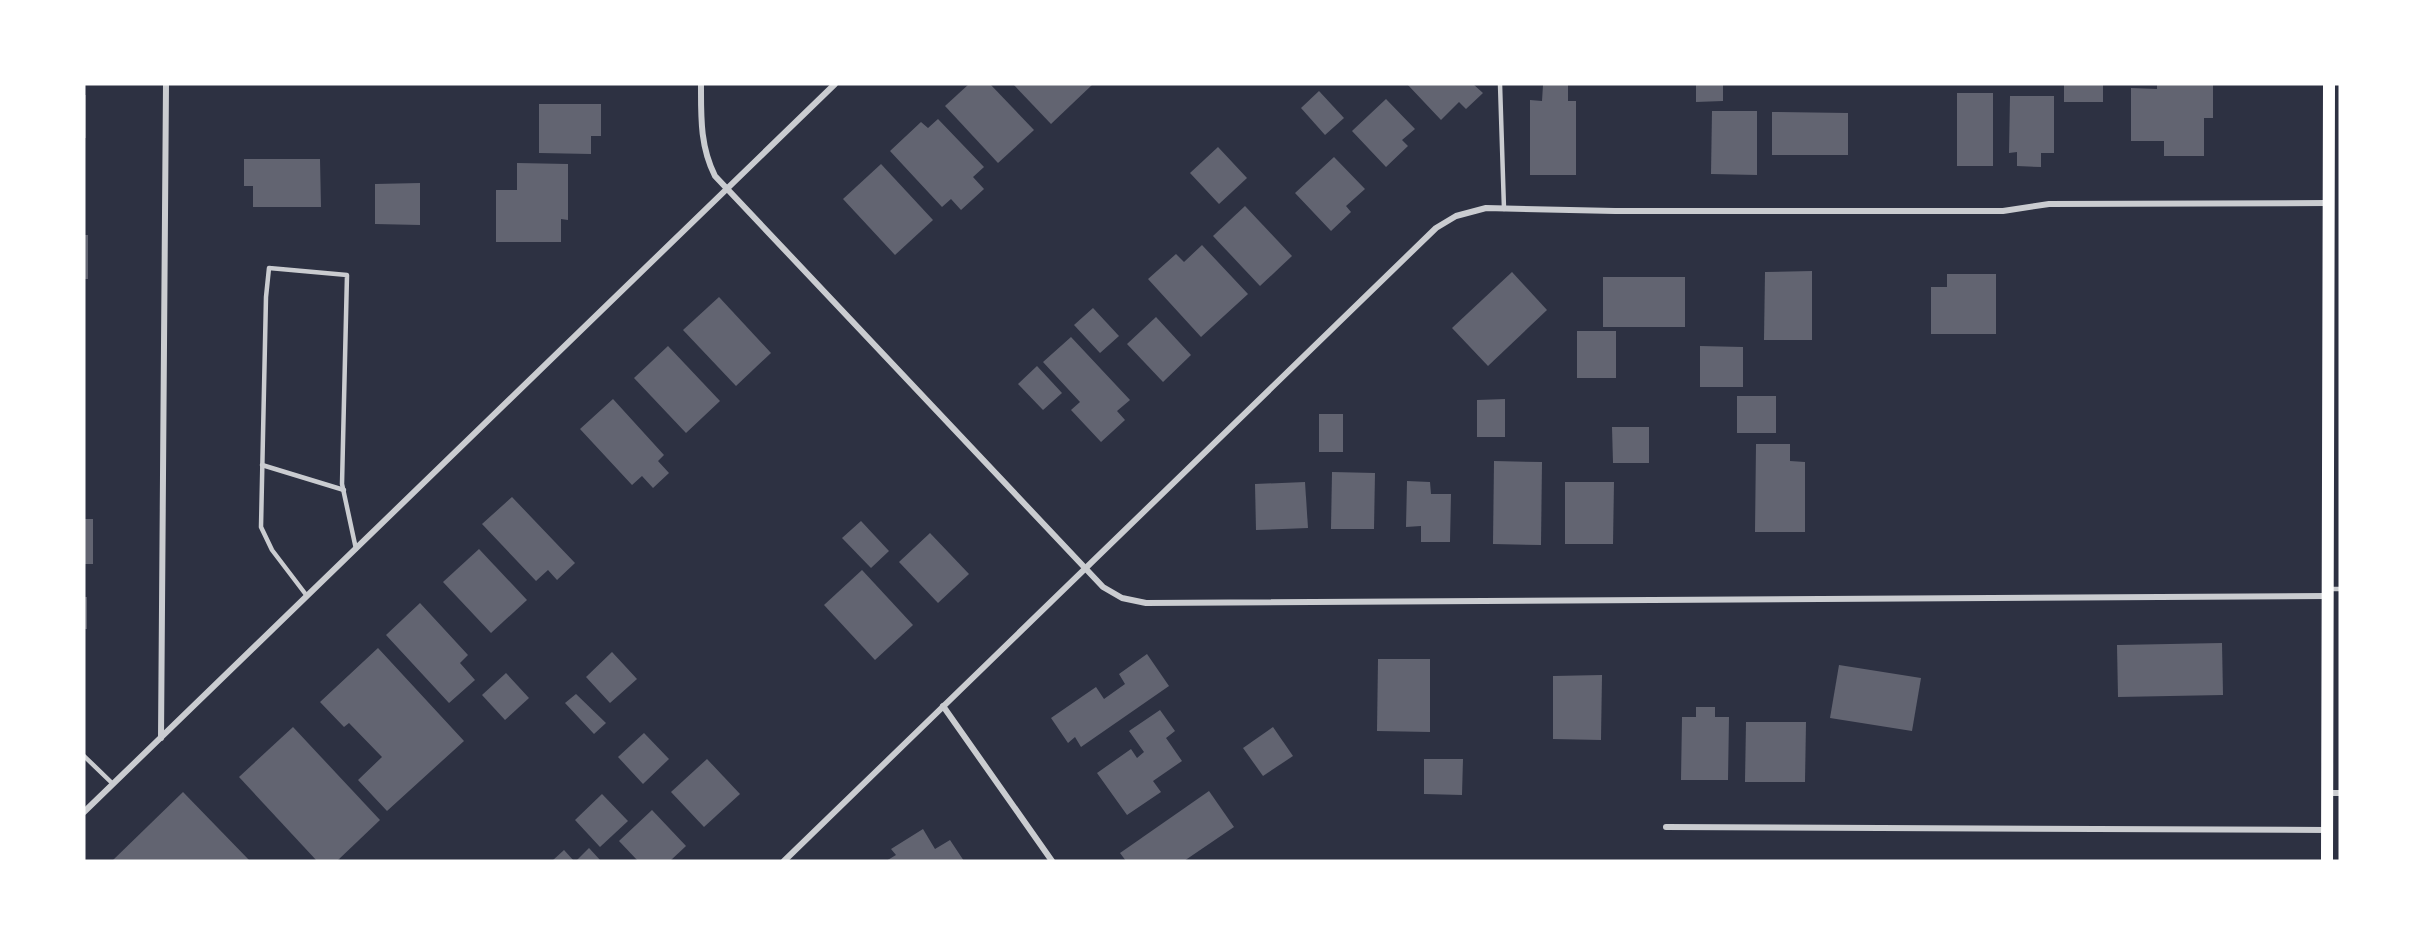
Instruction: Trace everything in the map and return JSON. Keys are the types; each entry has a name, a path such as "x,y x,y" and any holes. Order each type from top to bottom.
{"main road":[{"path":"2327,861 2327,830 2334,793 2332,592 2334,317 2328,203 2329,84"}],"street":[{"path":"161,738 166,84"},
{"path":"701,84 701,124 704,149 715,176 726,190 1086,568 1114,594 1133,601 1146,603 2332,592"},
{"path":"84,812 835,84"},
{"path":"784,861 1436,228 1463,213 1486,208 2003,211 2049,204 2328,203"},
{"path":"943,706 1052,861"},
{"path":"1666,827 2327,830"}],"lane":[{"path":"1500,84 1504,209"},
{"path":"308,596 272,550 261,527 266,297 269,268 347,275 344,490 356,549"},
{"path":"262,465 344,490"},
{"path":"84,756 113,784"}],"building":[{"path":"969,84 990,84 1034,130 998,163 945,106"},
{"path":"1013,84 1093,84 1051,124"},
{"path":"1407,84 1473,84 1483,93 1466,109 1459,102 1441,120"},
{"path":"1696,84 1723,84 1723,101 1696,102"},
{"path":"2064,84 2103,84 2103,102 2064,102"},
{"path":"2157,84 2213,84 2213,118 2204,118 2204,156 2164,156 2164,141 2131,141 2131,88 2157,89"},
{"path":"1543,85 1568,85 1568,101 1576,101 1576,175 1530,175 1530,100 1542,101"},
{"path":"1319,91 1344,118 1325,135 1301,108"},
{"path":"1957,93 1993,93 1993,166 1957,166"},
{"path":"84,95 86,95 86,138 84,138"},
{"path":"2010,96 2054,96 2054,153 2041,153 2041,167 2017,166 2017,152 2009,153"},
{"path":"1386,99 1415,129 1402,140 1408,146 1386,167 1352,131"},
{"path":"539,104 601,104 601,136 591,136 591,154 539,153"},
{"path":"1712,111 1757,111 1757,175 1711,174"},
{"path":"1772,112 1848,113 1848,155 1772,155"},
{"path":"938,119 984,167 973,177 984,189 961,210 951,199 942,207 890,151 921,122 928,128"},
{"path":"1218,147 1247,178 1219,204 1190,173"},
{"path":"1334,157 1365,189 1346,206 1351,212 1331,231 1295,193"},
{"path":"244,159 320,159 321,207 253,207 253,186 244,186"},
{"path":"517,163 568,164 568,220 561,219 561,242 496,242 496,190 517,190"},
{"path":"881,164 933,220 895,255 843,199"},
{"path":"420,183 420,225 375,224 375,184"},
{"path":"1245,206 1292,256 1260,286 1213,236"},
{"path":"84,235 88,235 88,279 84,279"},
{"path":"1202,245 1248,294 1201,337 1148,279 1176,254 1184,262"},
{"path":"1812,271 1812,340 1764,340 1765,272"},
{"path":"1512,272 1547,310 1488,366 1452,328"},
{"path":"1947,274 1996,274 1996,334 1931,334 1931,287 1947,287"},
{"path":"1603,277 1685,277 1685,327 1603,327"},
{"path":"719,297 771,353 736,386 683,330"},
{"path":"1093,308 1119,336 1100,353 1074,325"},
{"path":"1156,317 1191,355 1163,382 1127,344"},
{"path":"1577,331 1616,331 1616,378 1577,378"},
{"path":"1071,337 1130,400 1117,411 1125,420 1101,442 1071,410 1080,402 1043,362"},
{"path":"668,346 720,401 686,433 634,378"},
{"path":"1700,346 1743,347 1743,387 1700,387"},
{"path":"1037,366 1062,393 1043,410 1018,384"},
{"path":"1737,396 1776,396 1776,433 1737,433"},
{"path":"613,399 664,455 658,461 669,473 653,488 642,476 632,485 580,429"},
{"path":"1505,399 1505,437 1477,437 1477,400"},
{"path":"1319,414 1343,414 1343,452 1319,452"},
{"path":"1612,427 1649,427 1649,463 1613,463"},
{"path":"1756,444 1790,444 1790,461 1805,462 1805,532 1755,532"},
{"path":"1494,461 1542,462 1541,545 1493,544"},
{"path":"1332,472 1375,473 1374,529 1331,529"},
{"path":"1407,481 1430,482 1431,494 1451,494 1450,542 1421,542 1421,526 1406,527"},
{"path":"1305,482 1308,528 1256,530 1255,484"},
{"path":"1565,482 1614,482 1613,544 1565,544"},
{"path":"512,497 575,563 557,580 548,570 536,581 482,524"},
{"path":"84,519 93,519 93,564 84,564"},
{"path":"861,521 889,551 871,568 842,538"},
{"path":"930,533 969,574 938,603 899,562"},
{"path":"479,549 527,600 491,633 443,582"},
{"path":"862,570 913,625 875,660 824,605"},
{"path":"84,597 87,597 87,629 84,629"},
{"path":"420,603 468,655 460,663 475,680 449,703 386,635"},
{"path":"2222,643 2223,695 2118,697 2117,645"},
{"path":"378,648 464,741 387,811 358,780 382,757 349,723 344,727 320,702"},
{"path":"612,652 637,679 610,703 586,677"},
{"path":"1147,654 1169,686 1081,747 1075,737 1068,743 1051,718 1096,687 1104,699 1125,684 1119,674"},
{"path":"1378,659 1430,659 1430,732 1377,731"},
{"path":"1839,665 1921,678 1912,731 1830,718"},
{"path":"506,673 529,698 505,720 482,695"},
{"path":"1602,675 1601,740 1553,739 1553,676"},
{"path":"576,694 606,723 594,734 565,703"},
{"path":"1696,707 1715,707 1715,717 1729,717 1728,780 1681,780 1682,717 1696,717"},
{"path":"1160,710 1175,731 1166,738 1182,761 1153,781 1161,792 1127,815 1097,773 1131,749 1137,758 1144,752 1129,731"},
{"path":"1746,722 1806,722 1805,782 1745,782"},
{"path":"293,727 380,820 337,861 317,861 239,777"},
{"path":"1273,727 1293,756 1263,776 1243,748"},
{"path":"644,733 669,759 643,784 618,757"},
{"path":"707,759 740,794 704,827 671,792"},
{"path":"1424,759 1463,759 1462,795 1424,794"},
{"path":"1209,791 1234,827 1184,861 1126,861 1120,853"},
{"path":"183,792 250,861 112,861"},
{"path":"602,794 628,821 600,847 575,820"},
{"path":"652,810 686,846 670,861 638,861 619,841"},
{"path":"923,829 935,849 950,840 964,861 886,861 896,855 891,849"},
{"path":"589,848 601,861 576,861"},
{"path":"564,850 574,861 552,861"}]}
